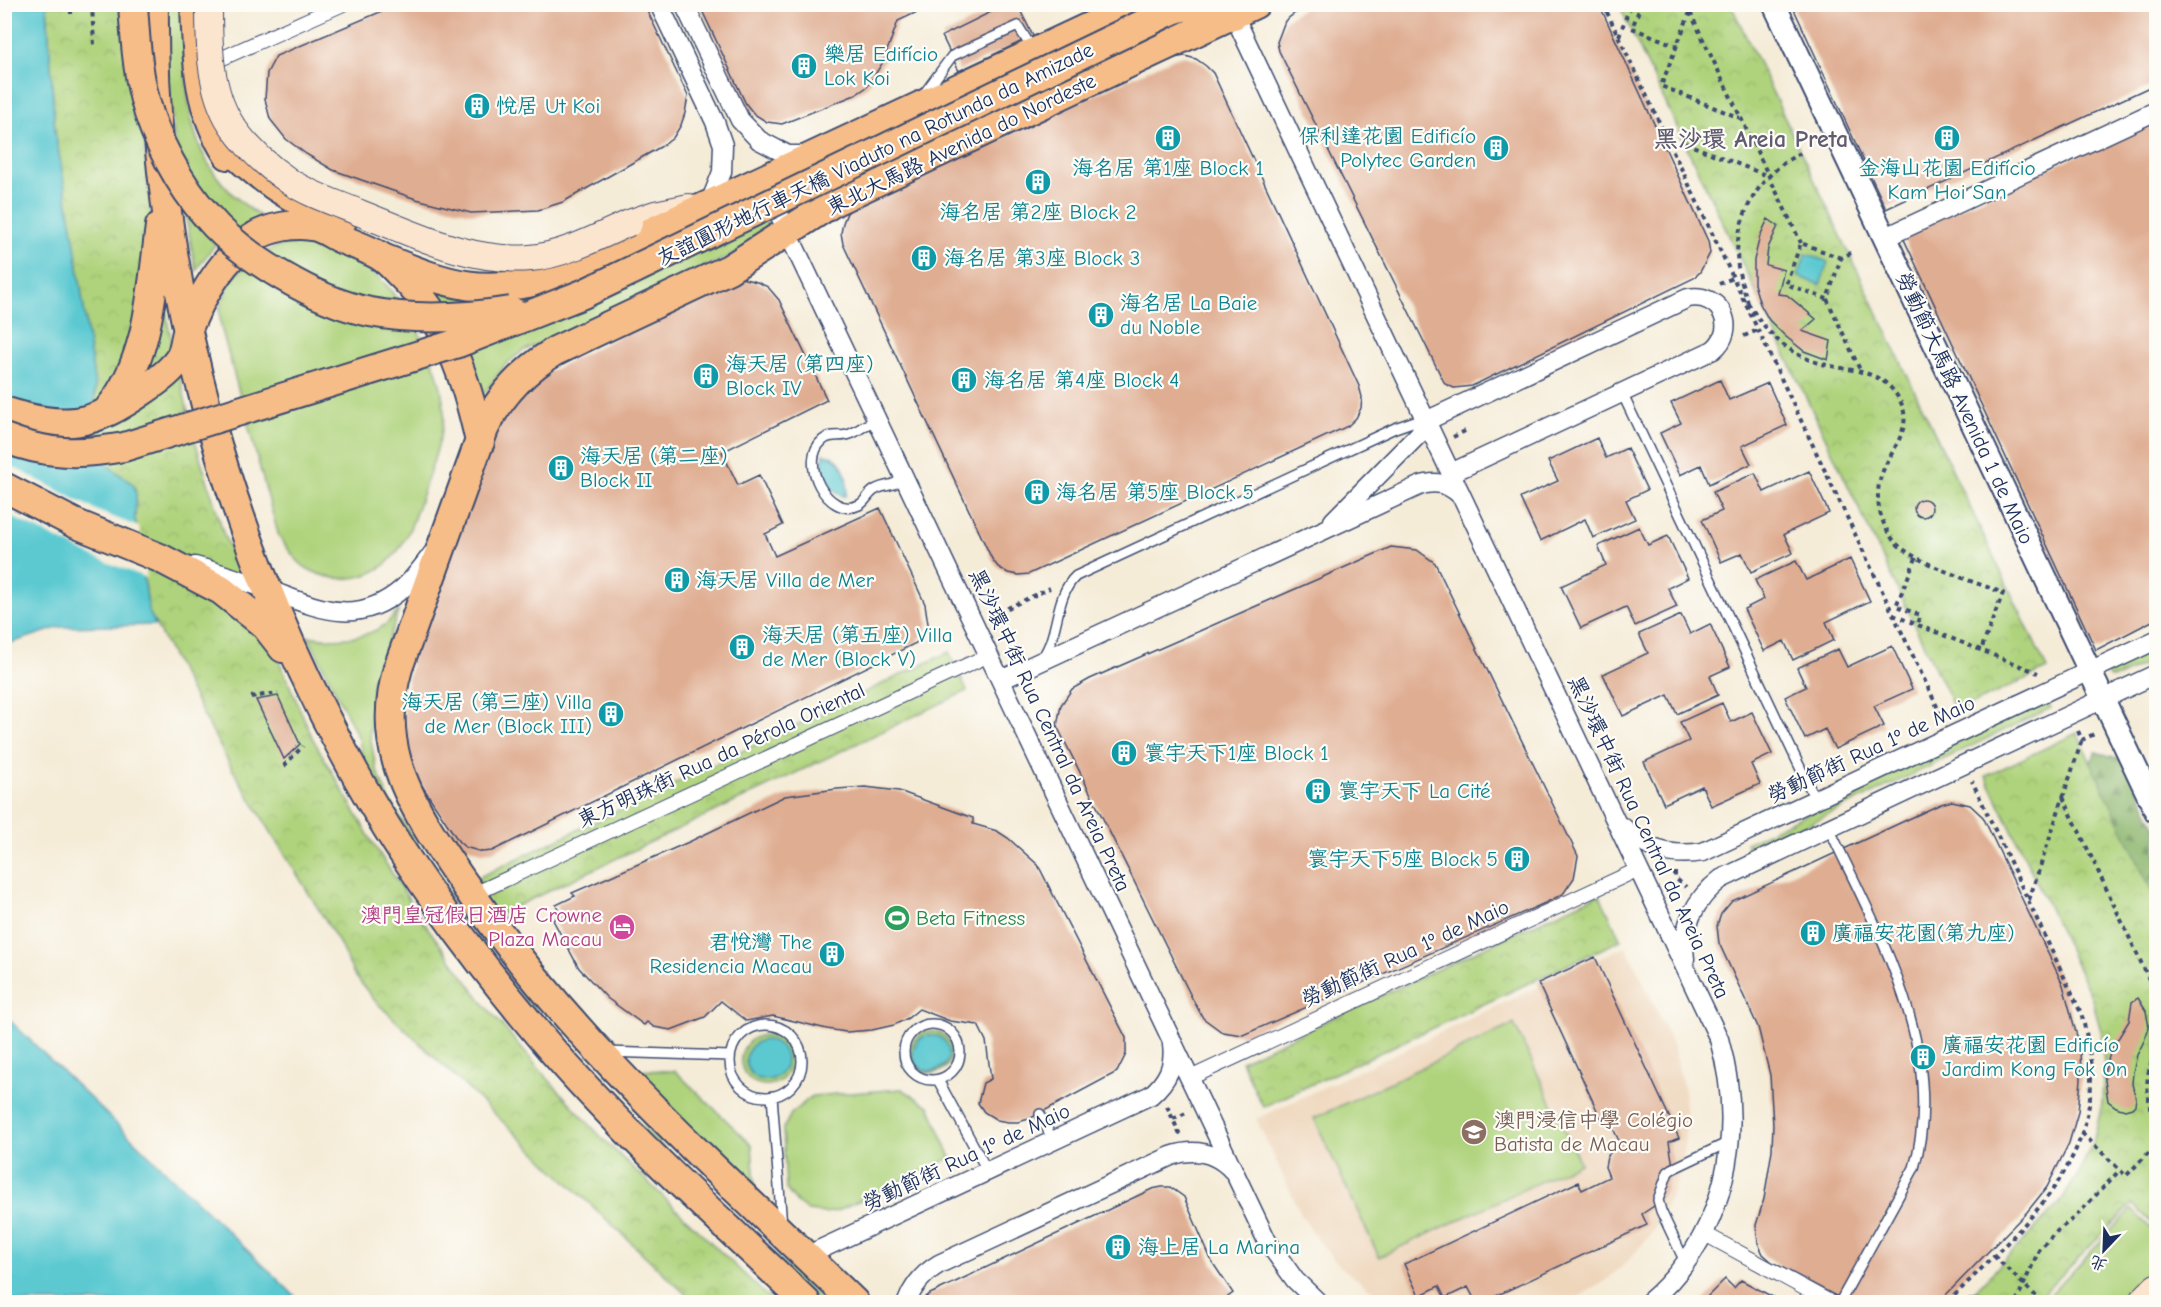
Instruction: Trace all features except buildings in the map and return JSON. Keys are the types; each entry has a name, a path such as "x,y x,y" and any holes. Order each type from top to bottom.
{"main road":[{"name":"友誼圓形地行車天橋 Viaduto na Rotunda da Amizade","path":"133,4 138,66 145,101 174,168 207,216 232,241 280,274 321,296 348,306 370,312 402,316 474,316 511,311 583,294"},
{"path":"103,416 120,393 139,351 150,305 162,215 154,4"},
{"path":"195,4 197,69 204,102 218,138 243,177 260,194 316,227 437,280 467,286 498,288 528,284 557,276 1138,4"},
{"path":"209,4 215,86 221,105 231,125 260,160 292,183 315,195 428,240 486,257 533,258 577,245 679,207 720,200"},
{"name":"友誼圓形地行車天橋 Viaduto na Rotunda da Amizade","path":"4,438 66,453 91,453 124,447 458,343 583,294 1166,13 1181,7 1199,5 1240,8"},
{"name":"東北大馬路 Avenida do Nordeste","path":"854,1302 648,1104 515,953 472,896 437,844 406,785 396,760 391,734 394,681 490,417 504,395 522,375 543,358 729,269 835,201 1240,8"},
{"path":"218,138 249,168 274,187 312,209 433,260 482,273 557,276"},
{"path":"161,159 170,227 188,328 215,439 232,493 268,590 309,684 339,745 379,814 448,920 532,1027 625,1128 806,1302"},
{"path":"4,411 35,420 63,423 103,416 122,405 160,378 180,357 188,328 213,281 237,250 254,236 272,229 292,225 316,227"},
{"path":"383,258 417,290 434,315 459,367 480,442"},
{"path":"4,488 74,523 160,558 221,590 265,625 309,684"},
{"path":"2141,1302 2157,1287"}],"street":[{"path":"197,69 343,4"},
{"path":"659,4 711,114 723,145 723,172 714,198 720,200"},
{"path":"684,4 740,120 751,133 759,140 788,155 817,154"},
{"name":"勞動節大馬路 Avenida 1 de Maio","path":"1774,4 2157,811"},
{"name":"黑沙環中街 Rua Central da Areia Preta","path":"1240,8 1426,421 1717,1033 1731,1098 1731,1141 1719,1196 1703,1233 1685,1263 1649,1302"},
{"path":"1884,238 2157,111"},
{"name":"黑沙環中街 Rua Central da Areia Preta","path":"720,200 747,195 765,203 780,216 1271,1247 1295,1280 1318,1302"},
{"path":"810,278 805,249 809,230 820,213 835,201"},
{"path":"1323,530 1419,434 1426,421 1688,298 1706,299 1718,307 1725,318 1726,327 1722,341 1716,348 1451,473"},
{"path":"1001,680 1424,484 1447,485 1463,498"},
{"path":"160,558 217,572 326,611 348,612 370,608 390,598 408,584 446,536"},
{"name":"勞動節街 Rua 1º de Maio","path":"1611,810 1622,826 1636,839 1659,850 1677,854 1703,852 2157,640"},
{"name":"東方明珠街 Rua da Pérola Oriental","path":"472,896 989,655"},
{"path":"1692,980 1686,962 1685,937 1690,916 1700,898 1721,879 2157,674"},
{"path":"1738,837 1731,847 1733,857 1741,864 1751,864"},
{"name":"勞動節街 Rua 1º de Maio","path":"1190,1078 1639,869"},
{"path":"1158,1089 1168,1076 1173,1060 1170,1037"},
{"name":"勞動節街 Rua 1º de Maio","path":"806,1256 1144,1099 1158,1089"},
{"path":"907,1302 922,1277 939,1264 1171,1156 1188,1152 1204,1153 1219,1159 1236,1176"},
{"path":"1703,1233 1830,1302"}],"lane":[{"path":"1622,393 1815,801"},
{"path":"1039,662 1052,640 1066,590 1076,576 1395,428 1415,421 1426,421"},
{"path":"879,423 868,423 847,436 827,437 822,440 814,459 816,480 823,492 834,502 854,507 879,488 897,483 903,475"},
{"path":"1828,828 1886,950 1904,998 1918,1056 1922,1095 1920,1145 1914,1168 1840,1302"},
{"path":"926,1025 947,1028 954,1034 960,1046 960,1057 956,1067 948,1076 938,1080 916,1076 904,1058 904,1048 910,1035 917,1028 926,1025"},
{"path":"774,1026 789,1034 799,1049 801,1069 795,1083 789,1089 772,1096 755,1095 740,1086 732,1074 730,1056 739,1038 756,1027 774,1026"},
{"path":"599,1051 730,1056"},
{"path":"938,1080 988,1172"},
{"path":"772,1096 783,1234"},
{"path":"1040,1114 1053,1141"},
{"path":"1685,1263 1658,1200 1668,1172 1677,1165 1731,1141"}],"path":[{"path":"71,4 71,14"},
{"path":"92,4 94,46"},
{"path":"1604,4 1951,737"},
{"path":"1619,36 1631,4"},
{"path":"1639,4 1641,5 1632,28 1677,46"},
{"path":"1693,4 1661,86 1741,118"},
{"path":"1690,12 1801,243 1841,258"},
{"path":"1685,143 1768,176"},
{"path":"1803,152 1768,176 1745,212 1737,248 1738,267 1747,304 1784,346 1818,363 1878,378 1890,387 1900,400 1904,416 1903,431 1879,483 1878,505 1884,525 1896,543 1916,558 2004,593 1981,650"},
{"path":"1801,243 1786,284 1827,299"},
{"path":"1851,253 1841,258 1827,299 1862,373"},
{"path":"1458,406 1482,458"},
{"path":"1916,558 1896,606 1920,615 1916,624"},
{"path":"974,624 1076,576"},
{"path":"1893,615 2043,674"},
{"path":"251,697 278,693"},
{"path":"2029,901 2082,740"},
{"path":"284,766 303,746"},
{"path":"1948,1302 1994,1256 2053,1191 2069,1165 2082,1134 2091,1074 2085,1028 2075,998 1964,764"},
{"path":"2063,797 2157,994"},
{"path":"1677,854 1674,878 1700,898"},
{"path":"2157,1053 2152,1059 2147,1079 2149,1099 2157,1120"},
{"path":"1158,1089 1188,1152"},
{"path":"2082,1134 2126,1176 2157,1145"},
{"path":"2016,1302 2039,1250 2076,1216 2120,1170"},
{"path":"1994,1256 2042,1302"}],"shaded area":[{"name":"澳門浸信中學 Colégio Batista de Macau","path":"1626,946 1671,1041 1684,1090 1686,1124 1683,1157 1674,1190 1651,1234 1629,1260 1604,1282 1570,1302 1395,1302 1368,1288 1341,1267 1319,1242 1301,1214 1256,1119"}],"green space":[{"path":"47,5 140,5 141,109 153,237 169,329 193,434 224,535 313,739 374,845 424,923 484,1004 602,1138 773,1302 694,1302 375,1001 354,974 337,939 231,767 149,612 135,519 134,485 106,464 94,442 95,387 74,239 55,132"},
{"path":"165,5 184,5 188,98 193,126 202,153 217,177 238,199 267,220 243,227 225,236 211,250 196,271 178,174 164,36"},
{"path":"1619,5 1731,5 2047,669 1956,712"},
{"path":"767,220 765,240 523,351 506,364 481,398 476,370 466,345 430,286 460,297 515,308"},
{"path":"306,244 354,262 383,281 400,303 431,356 443,400 444,416 439,444 414,518 401,547 388,562 378,569 368,574 345,579 321,575 305,567 279,537 221,327 220,310 223,298 233,280 247,264 264,252 278,247"},
{"path":"399,610 373,682 370,735 376,768 388,798 456,906 504,971 585,1068 637,1122 824,1302 810,1302 578,1073 368,787 359,739 308,636 338,639 358,636 386,624"},
{"path":"2156,648 2156,659 2118,677 2108,676 2109,670"},
{"path":"949,652 967,691 494,917 475,879"},
{"path":"2047,700 2051,708 1750,852 1746,843"},
{"path":"2077,733 2156,900 2156,1227 2132,1204 2035,1302 1964,1302 2060,1203 2079,1173 2094,1139 2102,1104 2104,1064 2101,1031 2091,996 1986,776"},
{"path":"2096,752 2124,760 2156,828 2156,978 2073,800"},
{"path":"1599,894 1621,940 1263,1107 1241,1061"},
{"path":"1514,1024 1580,1163 1379,1257 1314,1118"},
{"path":"931,1031 946,1037 952,1052 946,1067 931,1073 916,1067 910,1052 916,1037"},
{"path":"766,1035 775,1037 786,1046 791,1060 789,1069 780,1080 766,1085 757,1083 746,1074 741,1060 743,1051 752,1040"},
{"path":"622,1070 675,1071 752,1145 756,1200"},
{"path":"902,1089 929,1106 951,1158 837,1211 825,1213 808,1211 797,1203 786,1189 783,1129 791,1114 812,1096"},
{"path":"2131,1209 2156,1233 2156,1262 2119,1302 2049,1302 2046,1300"}],"water":[{"path":"5,5 47,5 55,132 74,239 95,387 94,442 106,464 134,485 135,519 149,612 156,625 60,627 5,647"},
{"path":"1806,254 1828,262 1820,285 1798,276"},
{"path":"824,454 836,459 844,469 847,482 846,496 828,484 823,468"},
{"path":"5,1016 301,1302 5,1302"},
{"path":"931,1035 943,1041 949,1053 943,1065 931,1071 919,1065 913,1053 919,1041"},
{"path":"766,1040 780,1046 786,1060 780,1074 766,1080 752,1074 746,1060 752,1046"}],"pier":[{"path":"5,463 100,512 139,527 147,578 96,558 4,513"}],"place":[{"name":"樂居 Edifício Lok Koi","path":"804,66"},
{"name":"悅居 Ut Koi","path":"477,106"},
{"name":"海名居 第1座 Block 1","path":"1168,138"},
{"name":"金海山花園 Edifício Kam Hoi San","path":"1947,138"},
{"name":"保利達花園 Edificío Polytec Garden","path":"1496,148"},
{"name":"海名居 第2座 Block 2","path":"1038,182"},
{"name":"海名居 第3座 Block 3","path":"924,258"},
{"name":"海名居 La Baie du Noble","path":"1101,315"},
{"name":"海天居 (第四座) Block IV","path":"706,376"},
{"name":"海名居 第4座 Block 4","path":"964,380"},
{"name":"海天居 (第二座) Block II","path":"561,468"},
{"name":"海名居 第5座 Block 5","path":"1037,492"},
{"name":"海天居 Villa de Mer","path":"677,580"},
{"name":"海天居 (第五座) Villa de Mer (Block V)","path":"742,647"},
{"name":"海天居 (第三座) Villa de Mer (Block III)","path":"611,714"},
{"name":"寰宇天下1座 Block 1","path":"1124,753"},
{"name":"寰宇天下 La Cité","path":"1318,791"},
{"name":"寰宇天下5座 Block 5","path":"1517,859"},
{"name":"Beta Fitness","path":"897,918"},
{"name":"澳門皇冠假日酒店 Crowne Plaza Macau","path":"622,927"},
{"name":"廣福安花園(第九座)","path":"1813,933"},
{"name":"君悅灣 The Residencia Macau","path":"832,954"},
{"name":"廣福安花園 Edificío Jardim Kong Fok On","path":"1923,1057"},
{"name":"澳門浸信中學 Colégio Batista de Macau","path":"1474,1132"},
{"name":"海上居 La Marina","path":"1118,1247"}],"district":[{"name":"黑沙環 Areia Preta","path":"1751,139"}]}
